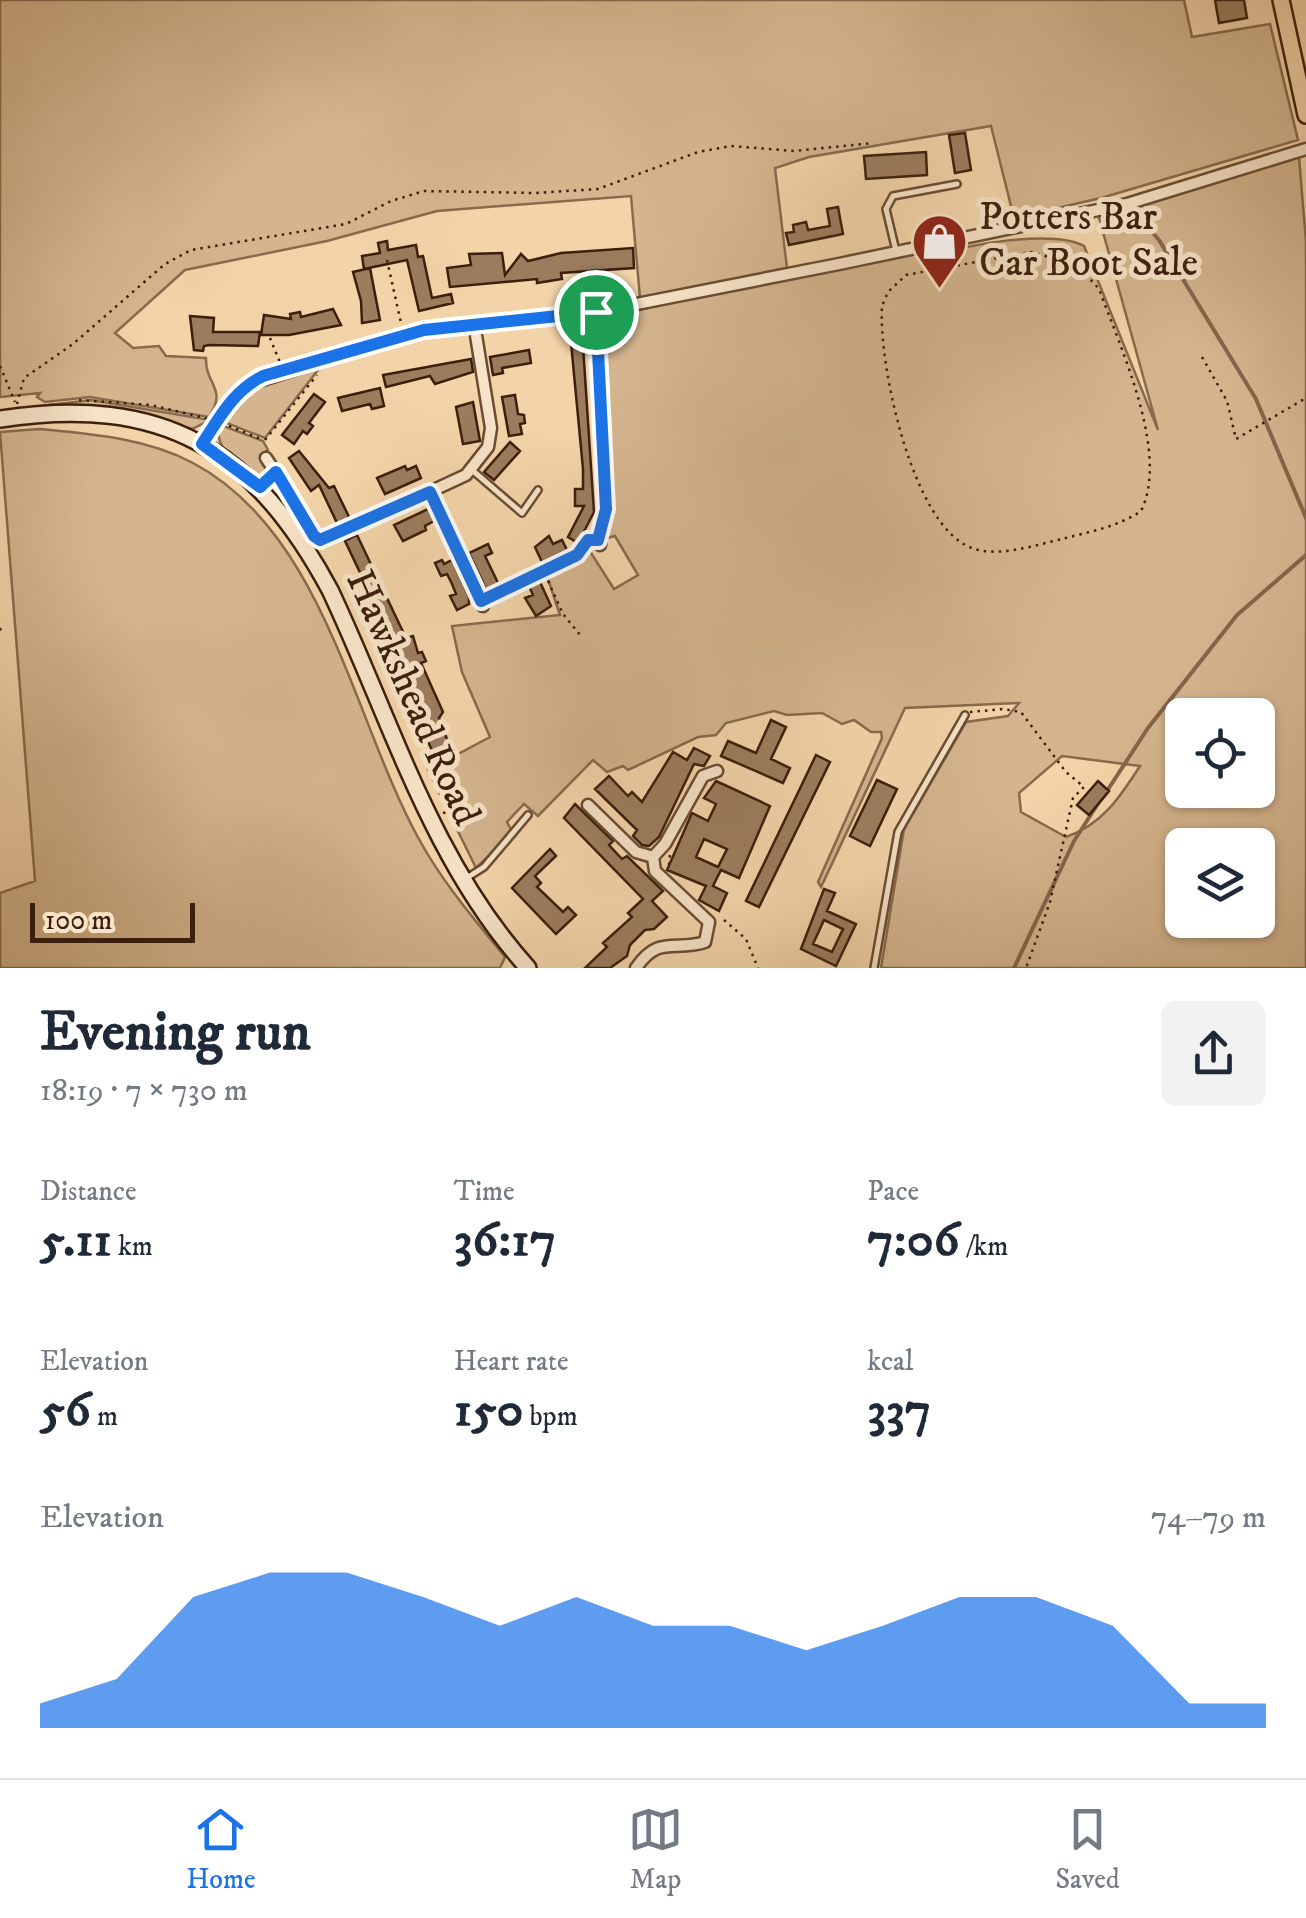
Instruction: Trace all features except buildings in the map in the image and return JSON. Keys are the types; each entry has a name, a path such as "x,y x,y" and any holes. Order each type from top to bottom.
{"main road":[{"path":"1280,0 1306,116"}],"street":[{"path":"202,444 244,386 404,334 596,312 1127,204 1306,148"},
{"path":"596,312 606,495 599,542"},
{"path":"266,458 320,540 472,470 488,447 492,428 474,324"},
{"name":"Hawkshead Road","path":"0,418 72,413 114,415 176,431 202,444 260,487 301,539 330,590 430,819 462,880 528,968"},
{"path":"260,487 276,472"},
{"path":"430,492 482,604"},
{"path":"652,857 664,844 703,776 717,771"},
{"path":"588,805 636,852 652,857"},
{"path":"636,968 647,954 663,945 706,942 709,922 654,870 652,857"}],"lane":[{"path":"896,251 886,209 893,196 957,184"},
{"path":"934,243 938,267"},
{"path":"472,470 522,512 538,490"},
{"path":"874,968 898,832 964,715"},
{"path":"462,880 484,867 528,815"}],"path":[{"path":"0,366 18,408 19,386 24,378 74,344 165,264 191,250 346,224 391,201 424,191 535,193 598,189 698,152 731,146 794,151 872,142"},
{"path":"1030,252 1054,258 1086,274 1099,289 1142,408 1148,493 1141,512 1117,524 988,552 965,546 940,517 908,465 896,418 881,319 888,292 896,282 906,275 938,267 1030,252"},
{"path":"388,260 404,334"},
{"path":"270,338 283,371"},
{"path":"1202,357 1227,401 1236,439 1306,398"},
{"path":"223,424 265,440 320,370 318,360"},
{"path":"482,604 577,555 588,540 599,542"},
{"path":"545,572 560,608 581,636"},
{"path":"964,715 974,709 1021,712 1066,772 1084,787 1073,798 1050,902 1026,968"},
{"path":"441,813 460,809"},
{"path":"724,920 746,940 758,968"}],"shaded area":[{"path":"0,0 1184,0 1192,37 1270,24 1298,140 1101,198 1014,218 991,126 809,157 775,168 787,268 640,298 631,196 437,211 327,241 185,270 115,333 133,348 159,346 166,356 206,358 216,393 209,417 90,397 45,402 37,397 40,393 0,397"},
{"path":"1299,157 1306,242 1306,968 881,968 904,829 966,722 1008,716 1019,703 905,708 821,887 818,882 882,738 881,732 871,732 854,720 842,724 822,713 787,715 774,711 726,723 716,735 698,737 628,770 623,766 607,772 593,760 538,816 524,804 507,822 513,833 476,868 428,770 490,737 462,672 452,626 560,615 546,573 579,556 586,545 614,589 638,575 615,536 607,538 604,534 613,497 602,332 605,317 927,248 931,258 1008,240 1070,241 1084,246 1158,430 1098,214","holes":["1062,756 1140,766 1100,817 1066,837 1021,812 1019,793"]},
{"path":"317,366 318,370 265,438 224,422 253,392"},
{"path":"91,400 210,420 192,429 151,417 24,408"},
{"path":"221,425 263,441 268,450 260,455 266,467 263,475 257,475 223,448"},
{"path":"39,429 118,438 193,463 238,494 275,535 331,633 396,793 420,841 449,886 505,957 500,968 0,968 0,893 35,881 0,432"}],"waterway":[{"path":"1131,207 1159,240 1256,399 1306,518"},
{"path":"1107,791 1148,728 1237,615 1306,555"},
{"path":"1014,968 1074,841 1101,799"}],"place":[{"name":"Potters Bar Car Boot Sale","path":"940,290"}],"route":[{"path":"596,312 606,482 606,509 598,540 588,540 577,555 481,601 430,492 320,540 276,472 260,487 202,444 229,402 244,386 263,376 424,330 596,312"}]}
